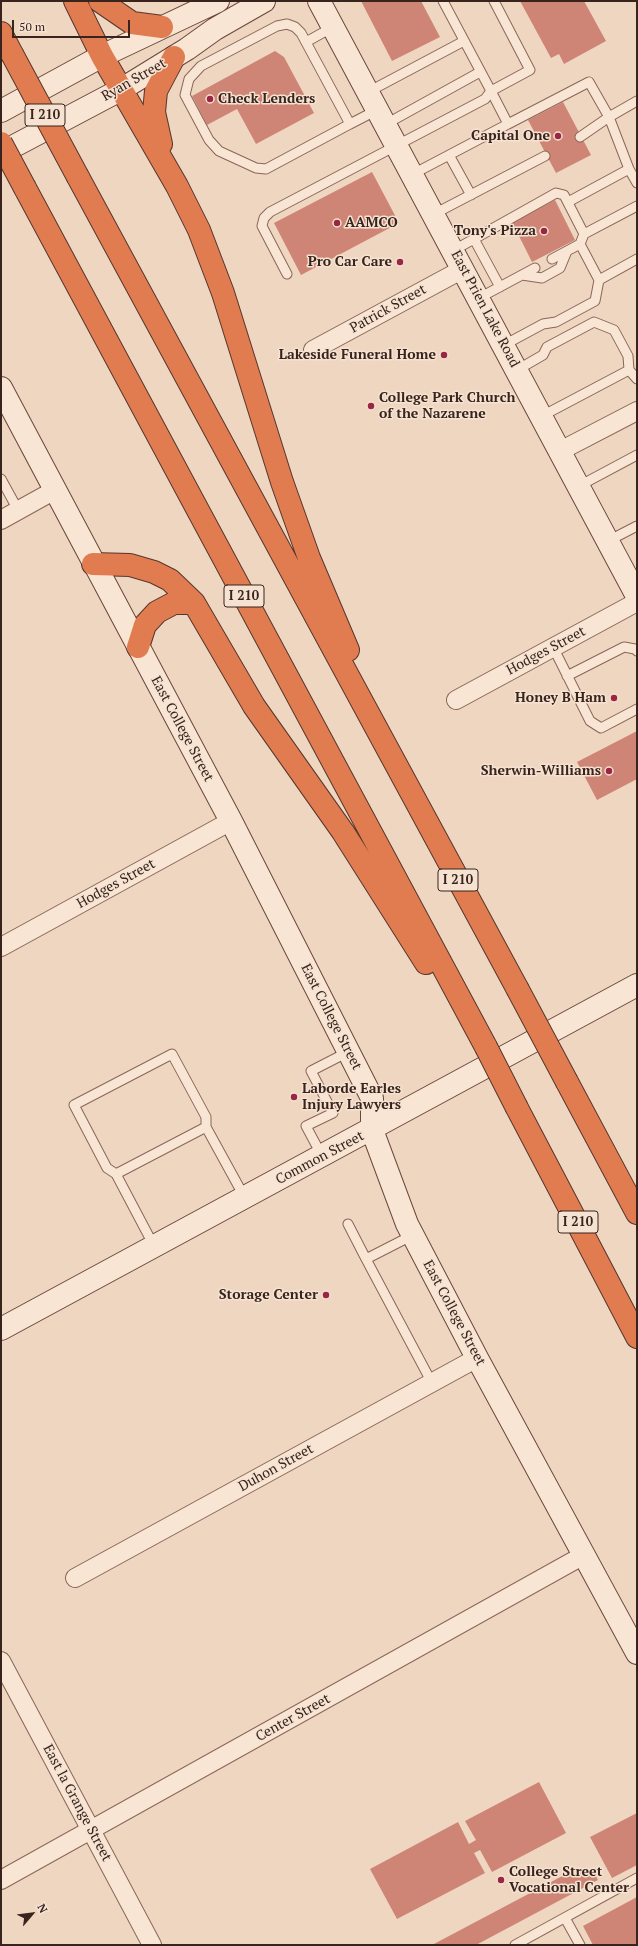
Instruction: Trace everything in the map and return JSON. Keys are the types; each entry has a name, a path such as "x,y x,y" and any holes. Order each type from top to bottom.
{"highway":[{"path":"75,1 102,56 177,186 200,230 223,293 282,482 309,558 399,772"},
{"path":"100,1 132,23 162,27"},
{"name":"I 210","path":"1,33 637,1213"},
{"path":"174,57 156,91 154,112 158,138 177,186"},
{"name":"I 210","path":"1,143 466,1009 637,1337"},
{"path":"93,564 130,566 154,572 170,580 194,603 254,706 343,832 430,969 466,1009"},
{"path":"138,647 145,625 157,612 174,603 194,603"}],"main road":[{"path":"1,111 102,56 218,1"},
{"name":"Ryan Street","path":"1,153 122,89 174,57 215,29 264,1"},
{"name":"East Prien Lake Road","path":"319,1 413,174 608,541 627,570 637,596"},
{"name":"East College Street","path":"1,388 93,564 231,821 372,1098 372,1130 407,1224 477,1358 637,1653"},
{"name":"Common Street","path":"1,1330 323,1157 637,985"}],"street":[{"name":"Patrick Street","path":"313,350 458,259"},
{"path":"560,451 637,411"},
{"path":"1,520 55,490"},
{"name":"Hodges Street","path":"456,700 637,602"},
{"name":"Hodges Street","path":"1,947 231,821"},
{"name":"Duhon Street","path":"75,1578 477,1358"},
{"name":"Center Street","path":"1,1880 584,1555"},
{"name":"East la Grange Street","path":"1,1661 152,1945"}],"lane":[{"path":"443,1 508,124"},
{"path":"287,274 262,226 264,218 270,212 485,99 491,91 530,70 494,1"},
{"path":"350,124 301,33 295,27 287,24 277,26 201,66 189,79 185,95 209,140 219,151 256,168 266,169 350,124 377,108 464,41"},
{"path":"306,42 333,27"},
{"path":"377,108 480,72"},
{"path":"413,174 589,82 608,117 629,169 637,183"},
{"path":"580,137 608,117 637,101"},
{"path":"449,155 471,195"},
{"path":"434,214 545,156"},
{"path":"568,202 629,169"},
{"path":"458,259 474,239 556,193 564,195 584,234"},
{"path":"552,259 580,244 584,234 637,206"},
{"path":"474,239 500,287"},
{"path":"504,345 543,324 556,322 595,301 599,280 580,244"},
{"path":"522,275 542,278 560,268 568,251"},
{"path":"599,280 637,259"},
{"path":"479,298 535,268"},
{"path":"517,370 543,355 547,347 594,322 614,330 628,356 629,370 637,379"},
{"path":"542,416 629,370"},
{"path":"579,486 637,455"},
{"path":"1,480 18,510"},
{"path":"608,541 637,526"},
{"path":"553,647 590,721 601,728 637,709"},
{"path":"567,676 624,647 635,649 637,651"},
{"path":"323,1157 306,1126 333,1113 311,1071 348,1052"},
{"path":"154,1247 116,1174 107,1168 74,1105 172,1054 206,1117 206,1127 245,1198"},
{"path":"116,1174 206,1127"},
{"path":"348,1224 432,1383"},
{"path":"366,1258 413,1235"},
{"path":"515,1945 637,1878"},
{"path":"565,1918 580,1945"}],"building":[{"path":"361,1 421,1 440,37 392,61"},
{"path":"520,1 584,1 606,41 564,64 559,54 551,58"},
{"path":"275,51 284,57 314,113 256,144 237,109 207,125 192,96"},
{"path":"563,102 591,155 556,173 528,120"},
{"name":"AAMCO","path":"372,172 399,223 301,275 274,223"},
{"name":"Tony's Pizza","path":"555,200 575,240 532,262 512,222"},
{"name":"Sherwin-Williams","path":"637,731 637,779 597,800 577,762"},
{"path":"539,1782 566,1833 492,1872 480,1850 474,1853 485,1873 397,1919 370,1869 458,1822 469,1844 476,1840 465,1821"},
{"path":"637,1813 637,1865 612,1878 590,1837"},
{"path":"585,1868 587,1873 593,1870 598,1880 476,1945 432,1945 568,1873 570,1876"},
{"path":"637,1897 637,1945 593,1945 583,1926"}],"place":[{"name":"Check Lenders","path":"210,99"},
{"name":"Capital One","path":"558,136"},
{"name":"AAMCO","path":"337,223"},
{"name":"Tony's Pizza","path":"544,231"},
{"name":"Pro Car Care","path":"400,262"},
{"name":"Lakeside Funeral Home","path":"444,355"},
{"name":"College Park Church of the Nazarene","path":"371,406"},
{"name":"Honey B Ham","path":"614,698"},
{"name":"Sherwin-Williams","path":"609,771"},
{"name":"Laborde Earles Injury Lawyers","path":"294,1097"},
{"name":"Storage Center","path":"326,1295"},
{"name":"College Street Vocational Center","path":"501,1880"}]}
